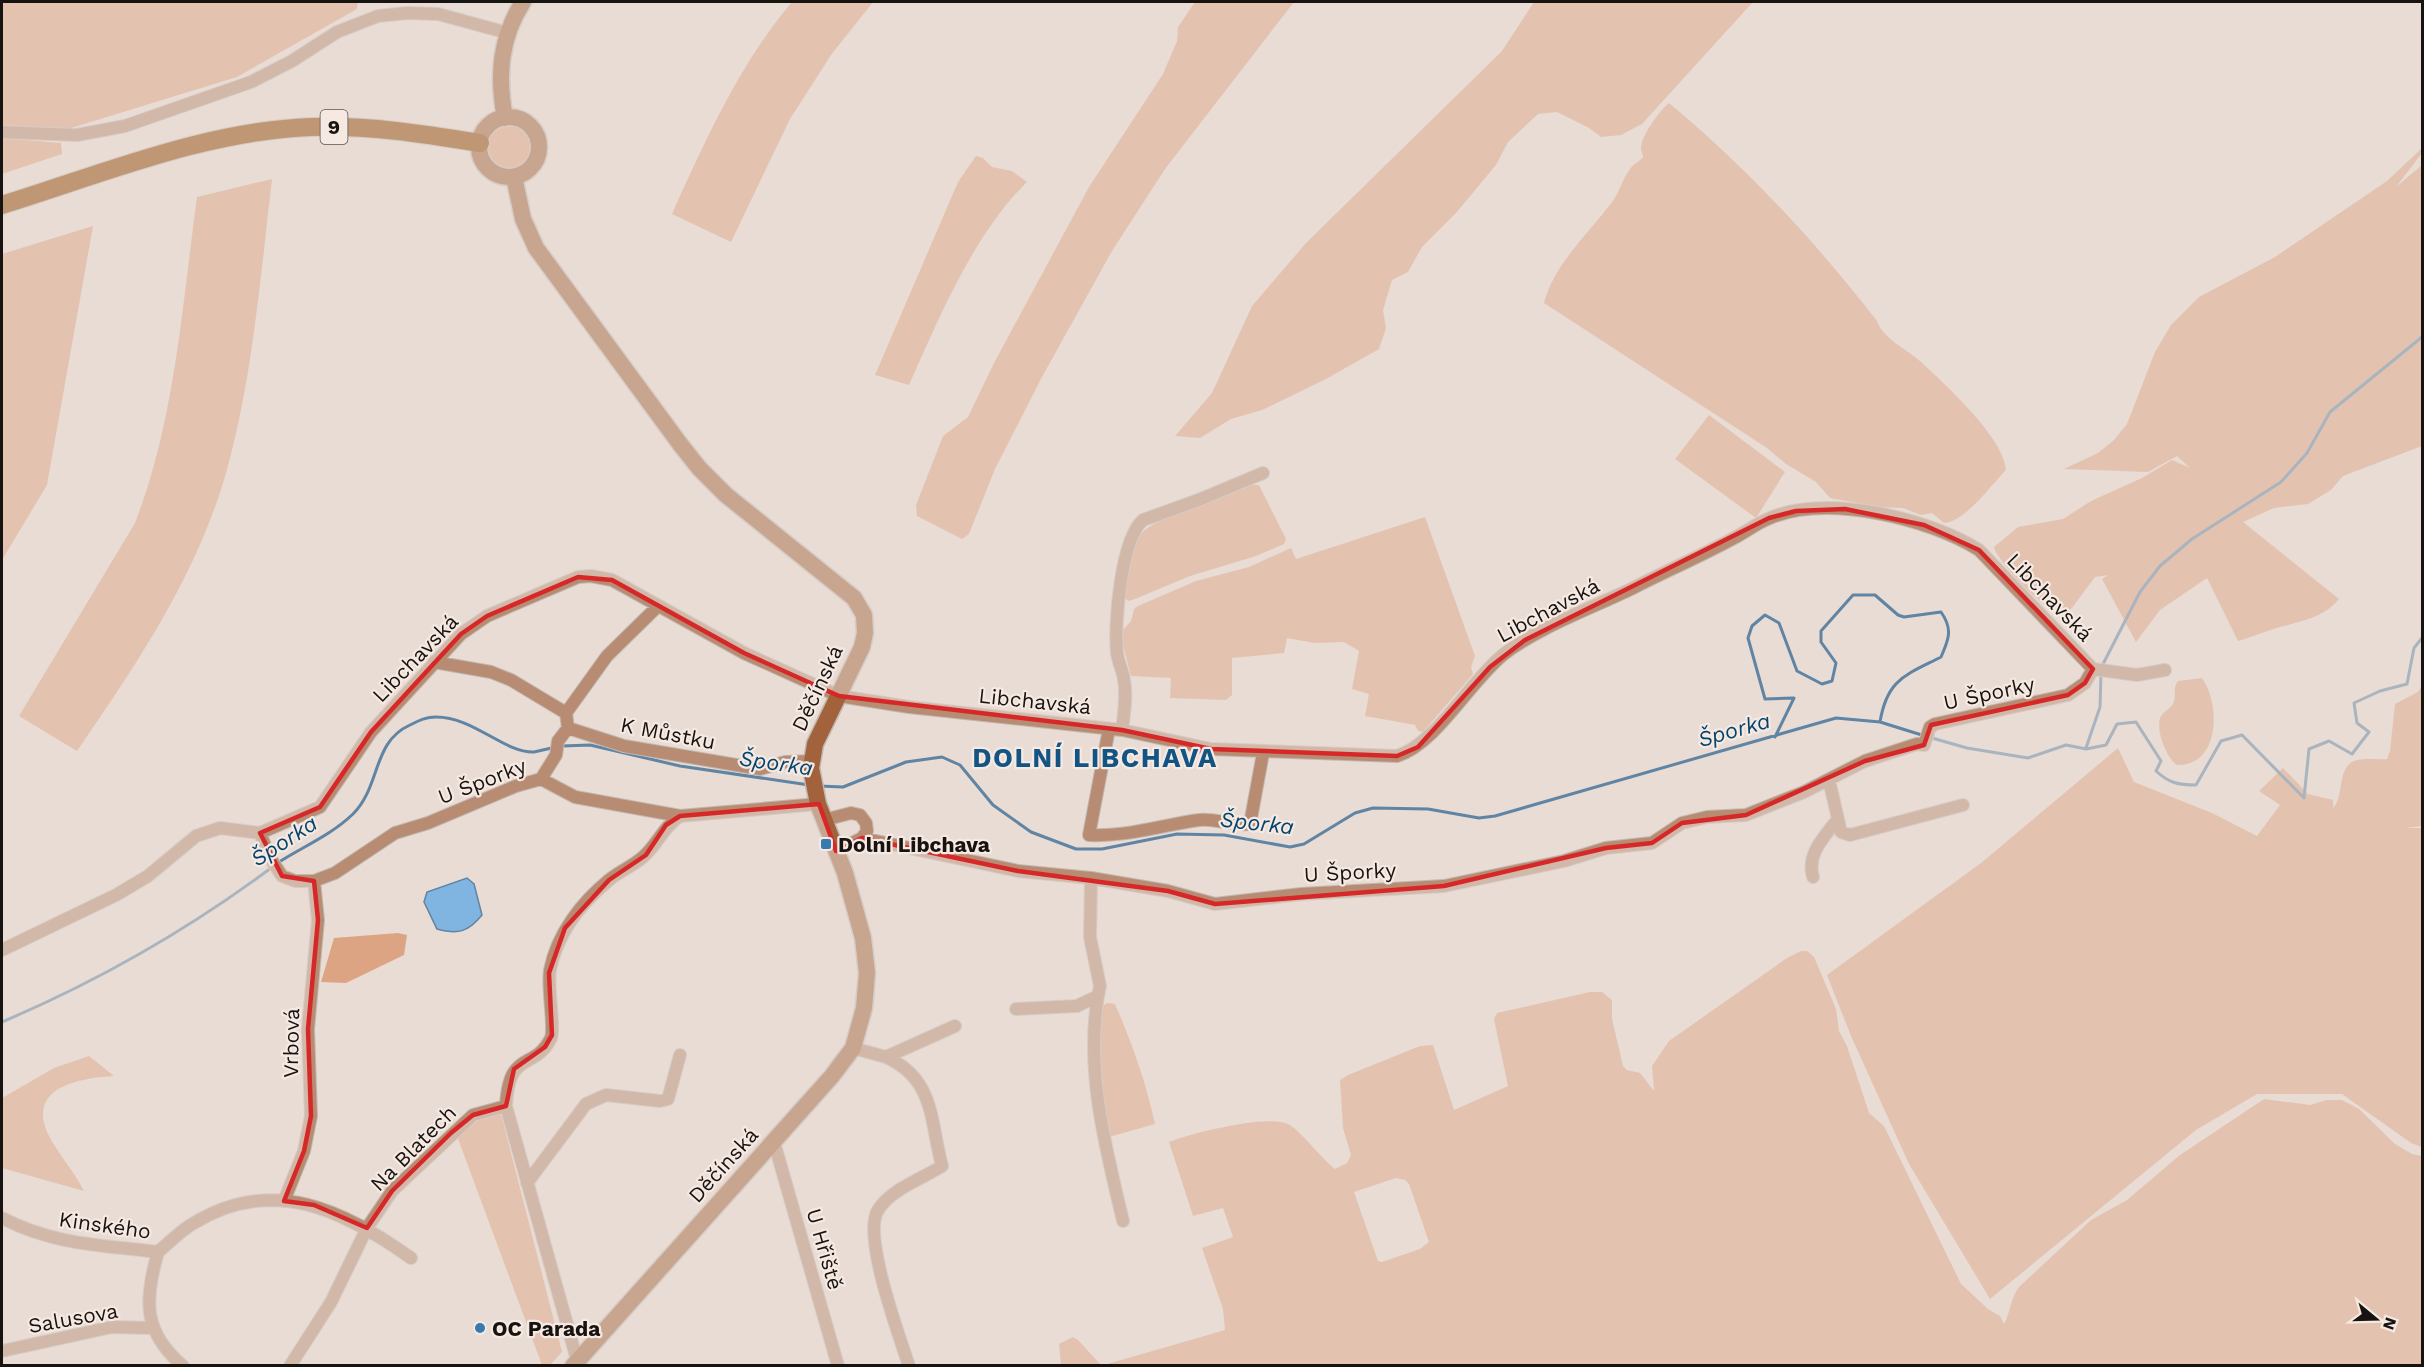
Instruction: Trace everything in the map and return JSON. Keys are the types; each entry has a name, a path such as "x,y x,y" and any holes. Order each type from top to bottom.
{"main road":[{"path":"505,118 499,83 508,33 523,2"},
{"path":"505,118 517,118 528,124 536,133 539,145 533,165 514,177 497,174 487,167 482,158 480,143 488,126 505,118"},
{"name":"9","path":"2,205 190,146 278,130 310,127 375,128 480,143"},
{"name":"Děčínská","path":"514,177 524,219 536,248 699,468 760,524 842,586 858,603 865,620 864,640 815,744 812,768 820,807 863,938 867,973 864,1008 853,1048 774,1142 575,1363"}],"street":[{"path":"2,132 78,135 125,126 250,82 292,61 337,32 378,16 407,13 438,14 508,33"},
{"path":"1122,730 1124,680 1117,654 1117,617 1125,561 1136,526 1143,520 1201,500 1263,473"},
{"name":"Libchavská","path":"2,950 116,895 148,876 196,836 220,828 260,832 320,807 371,732 461,634 487,615 578,577 612,580 657,607 744,653 839,696 909,707 1122,730 1211,749 1263,753 1377,756 1409,752 1418,747 1490,667 1525,640 1735,538 1769,518 1797,511 1845,509 1923,525 1956,536 1979,550 2099,670"},
{"path":"542,779 556,756 558,741 568,728 566,713 607,656 657,607"},
{"path":"434,662 491,672 512,680 566,713"},
{"path":"2099,670 2137,675 2165,669"},
{"name":"U Šporky","path":"314,881 335,873 395,833 428,823 516,786 542,779 575,797 680,816 820,807 860,815 866,823 867,831 862,838 1018,871 1090,878 1168,891 1215,904 1301,894 1444,886 1564,861 1606,848 1652,843 1682,823 1707,817 1746,815 1829,780 1865,761 1917,744 1924,745 1930,727 2068,695 2099,670"},
{"name":"K Můstku","path":"568,728 624,746 760,769 785,762 812,768"},
{"path":"1109,729 1089,835 1108,836 1203,820 1234,826 1250,824 1263,753"},
{"path":"1829,780 1841,832 1850,835 1963,805"},
{"path":"575,1363 527,1183 501,1106 513,1069 545,1047 552,1035 549,973 554,950 565,928 609,880 646,855 666,825 680,816"},
{"path":"1813,877 1810,868 1813,854 1838,819"},
{"path":"260,832 278,872 296,881 314,881"},
{"path":"836,851 862,838"},
{"path":"1090,878 1090,937 1100,986 1095,1033 1099,1114 1123,1221"},
{"name":"Vrbová","path":"284,1201 304,1151 311,1116 308,1029 318,920 314,881"},
{"path":"1016,1009 1077,1005 1098,996"},
{"path":"886,1057 955,1026"},
{"path":"853,1048 886,1057 904,1066 927,1095 942,1166 890,1196 877,1211 873,1245 909,1365"},
{"path":"527,1183 585,1104 606,1095 668,1100 680,1055"},
{"name":"Na Blatech","path":"290,1365 331,1302 368,1228 392,1191 473,1114 501,1106"},
{"name":"U Hřiště","path":"774,1142 838,1365"},
{"name":"Kinského","path":"4,1222 67,1242 158,1252 192,1224 224,1207 253,1202 284,1201 314,1205 368,1228 411,1258"},
{"name":"Salusova","path":"2,1351 112,1327 151,1328 152,1282 158,1252"},
{"path":"151,1328 165,1350 183,1365"}],"highlighted area":[{"path":"1845,509 1924,525 1979,550 2093,669 2085,683 2068,695 1931,725 1924,745 1865,761 1746,815 1682,823 1652,843 1606,848 1444,886 1215,904 1168,891 1018,871 862,838 836,851 819,804 680,816 666,825 646,855 609,880 565,928 549,973 552,1035 545,1047 514,1069 506,1106 473,1115 451,1133 392,1191 367,1228 314,1205 284,1201 304,1151 311,1116 308,1029 318,920 314,881 282,876 260,833 320,807 371,732 461,634 487,616 578,577 612,580 744,653 839,696 1122,730 1211,749 1397,756 1418,747 1490,667 1525,640 1769,518 1796,511"}],"shaded area":[{"path":"2,2 358,2 357,9 237,77 68,129 2,125"},
{"path":"792,2 873,2 831,55 790,119 731,242 672,214 711,131 740,77 773,26"},
{"path":"1195,2 1294,2 1165,169 1112,251 1042,377 995,469 969,534 962,539 917,516 916,505 943,436 968,417 994,363 1089,187 1163,74 1177,41 1178,27"},
{"path":"1534,2 1753,2 1642,124 1621,135 1601,137 1589,128 1557,112 1538,114 1508,142 1496,165 1456,213 1422,247 1408,272 1392,280 1383,310 1386,328 1379,349 1326,379 1262,410 1231,419 1200,438 1175,436 1212,393 1252,306 1306,243 1502,51"},
{"path":"1669,103 1753,179 1779,206 1830,263 1885,334 1944,383 1972,412 1996,443 2006,470 1961,516 1944,523 1932,513 1921,515 1903,508 1880,507 1830,498 1816,482 1786,464 1767,448 1544,303 1564,262 1612,202 1633,165 1643,157 1641,148 1647,130"},
{"path":"509,125 525,132 532,148 525,164 509,171 493,164 486,148 493,132"},
{"path":"2,138 61,143 62,154 2,174"},
{"path":"2422,148 2422,153 2396,187 2422,165 2422,446 2343,476 2331,490 2308,504 2274,508 2243,522 2339,599 2326,611 2312,618 2238,641 2207,578 2160,610 2136,642 2102,579 2108,575 2095,577 2072,608 2061,615 2035,597 2013,574 1994,547 2018,527 2063,519 2091,501 2142,478 2172,460 2190,468 2177,456 2148,472 2064,469 2098,453 2114,440 2127,424 2155,352 2171,325 2199,297 2275,257 2387,181"},
{"path":"976,156 983,158 992,167 1012,171 1027,182 1008,203 974,252 945,305 909,385 875,375 958,182"},
{"path":"272,179 244,393 229,462 217,501 202,540 166,613 123,683 77,751 19,716 135,523 149,484 175,362 197,197"},
{"path":"93,226 47,485 2,560 2,254"},
{"path":"1709,415 1785,472 1756,518 1675,459"},
{"path":"1252,485 1259,485 1286,539 1284,544 1256,556 1190,576 1135,599 1129,601 1124,598 1132,549 1139,536 1147,528 1209,500"},
{"path":"1425,517 1475,656 1471,667 1473,674 1423,732 1418,731 1415,725 1365,716 1369,694 1352,689 1359,651 1344,642 1315,643 1287,638 1284,653 1232,658 1232,695 1226,700 1170,698 1171,678 1131,676 1122,642 1123,630 1131,621 1134,609 1138,606 1196,581 1249,567 1291,548 1296,559"},
{"path":"2202,678 2212,703 2213,732 2202,756 2191,763 2177,765 2169,756 2163,743 2159,730 2160,718 2173,704 2175,686 2178,681"},
{"path":"2422,685 2422,826 2405,828 2422,828 2422,1147 2411,1143 2342,1094 2257,1094 2196,1130 1990,1299 1909,1164 1851,1036 1827,975 1981,863 2118,748 2134,782 2212,813 2257,836 2280,805 2259,791 2283,768 2308,794 2333,800 2333,808 2337,803 2346,767 2351,762 2361,759 2387,759 2390,751 2395,704 2418,692"},
{"path":"398,933 407,935 404,955 346,983 321,982 334,938"},
{"path":"1801,951 1807,951 1814,957 1836,1009 1839,1031 1847,1046 1869,1113 1884,1126 1961,1284 1988,1309 2000,1316 2004,1324 2019,1287 2091,1220 2127,1200 2180,1155 2264,1099 2310,1105 2327,1100 2342,1100 2359,1109 2395,1144 2412,1154 2422,1156 2422,1365 1104,1365 1225,1330 1223,1309 1202,1248 1233,1237 1223,1208 1193,1216 1169,1142 1229,1126 1264,1121 1278,1122 1293,1127 1335,1169 1347,1163 1351,1155 1343,1128 1340,1080 1420,1046 1433,1045 1454,1110 1508,1086 1494,1019 1497,1013 1590,992 1602,992 1612,1000 1612,1019 1623,1066 1627,1070 1640,1073 1654,1091 1652,1066 1669,1041 1787,958","holes":["1396,1178 1405,1180 1409,1184 1429,1242 1420,1249 1382,1262 1378,1261 1354,1192"]},
{"path":"1107,1003 1115,1004 1127,1033 1143,1078 1155,1124 1109,1137 1105,1115 1098,1025 1101,1007"},
{"path":"89,1056 114,1076 85,1079 59,1089 50,1096 44,1107 43,1120 53,1143 84,1191 2,1168 2,1098 54,1068"},
{"path":"501,1114 562,1352 550,1365 542,1365 457,1136 480,1119"},
{"path":"1073,1337 1101,1365 1061,1365 1059,1344"}],"water":[{"path":"467,878 474,884 482,915 462,931 451,932 437,929 424,902 427,892"}],"waterway":[{"path":"2102,666 2140,592 2160,566 2192,539 2281,482 2307,453 2330,412 2422,337"},
{"path":"1775,737 1794,698 1765,699 1748,638 1752,626 1765,615 1779,623 1797,671 1822,684 1832,681 1836,663 1821,642 1821,631 1853,595 1875,595 1898,615 1904,617 1941,612 1947,624 1948,639 1941,657 1908,674 1893,687 1883,708 1880,722"},
{"name":"Šporka","path":"1932,738 1967,748 2028,758 2066,745 2086,749 2106,745 2117,724 2136,722 2161,761 2156,771 2174,782 2196,785 2221,741 2242,735 2304,798 2309,749 2329,741 2352,754 2369,732 2357,723 2354,703 2380,691 2407,684 2414,648 2422,638"},
{"path":"2086,748 2100,707 2101,673"},
{"name":"Šporka","path":"276,864 325,835 353,814 362,803 389,742 398,733 420,720 432,717 450,719 476,728 523,751 534,752 552,748"},
{"name":"Šporka","path":"819,786 843,787 906,762 942,757 960,765 993,805 1031,832 1076,849 1102,849 1177,834 1224,835 1290,847 1304,844 1355,813 1373,808 1428,809 1479,818 1495,816 1836,718 1880,722 1925,736"},
{"name":"Šporka","path":"562,746 590,745 680,766 809,785"},
{"name":"Šporka","path":"2,1022 72,990 141,953 208,912 271,868"}],"place":[{"name":"Dolní Libchava","path":"826,844"},
{"name":"OC Parada","path":"480,1328"}],"district":[{"name":"DOLNÍ LIBCHAVA","path":"1095,758"}]}
